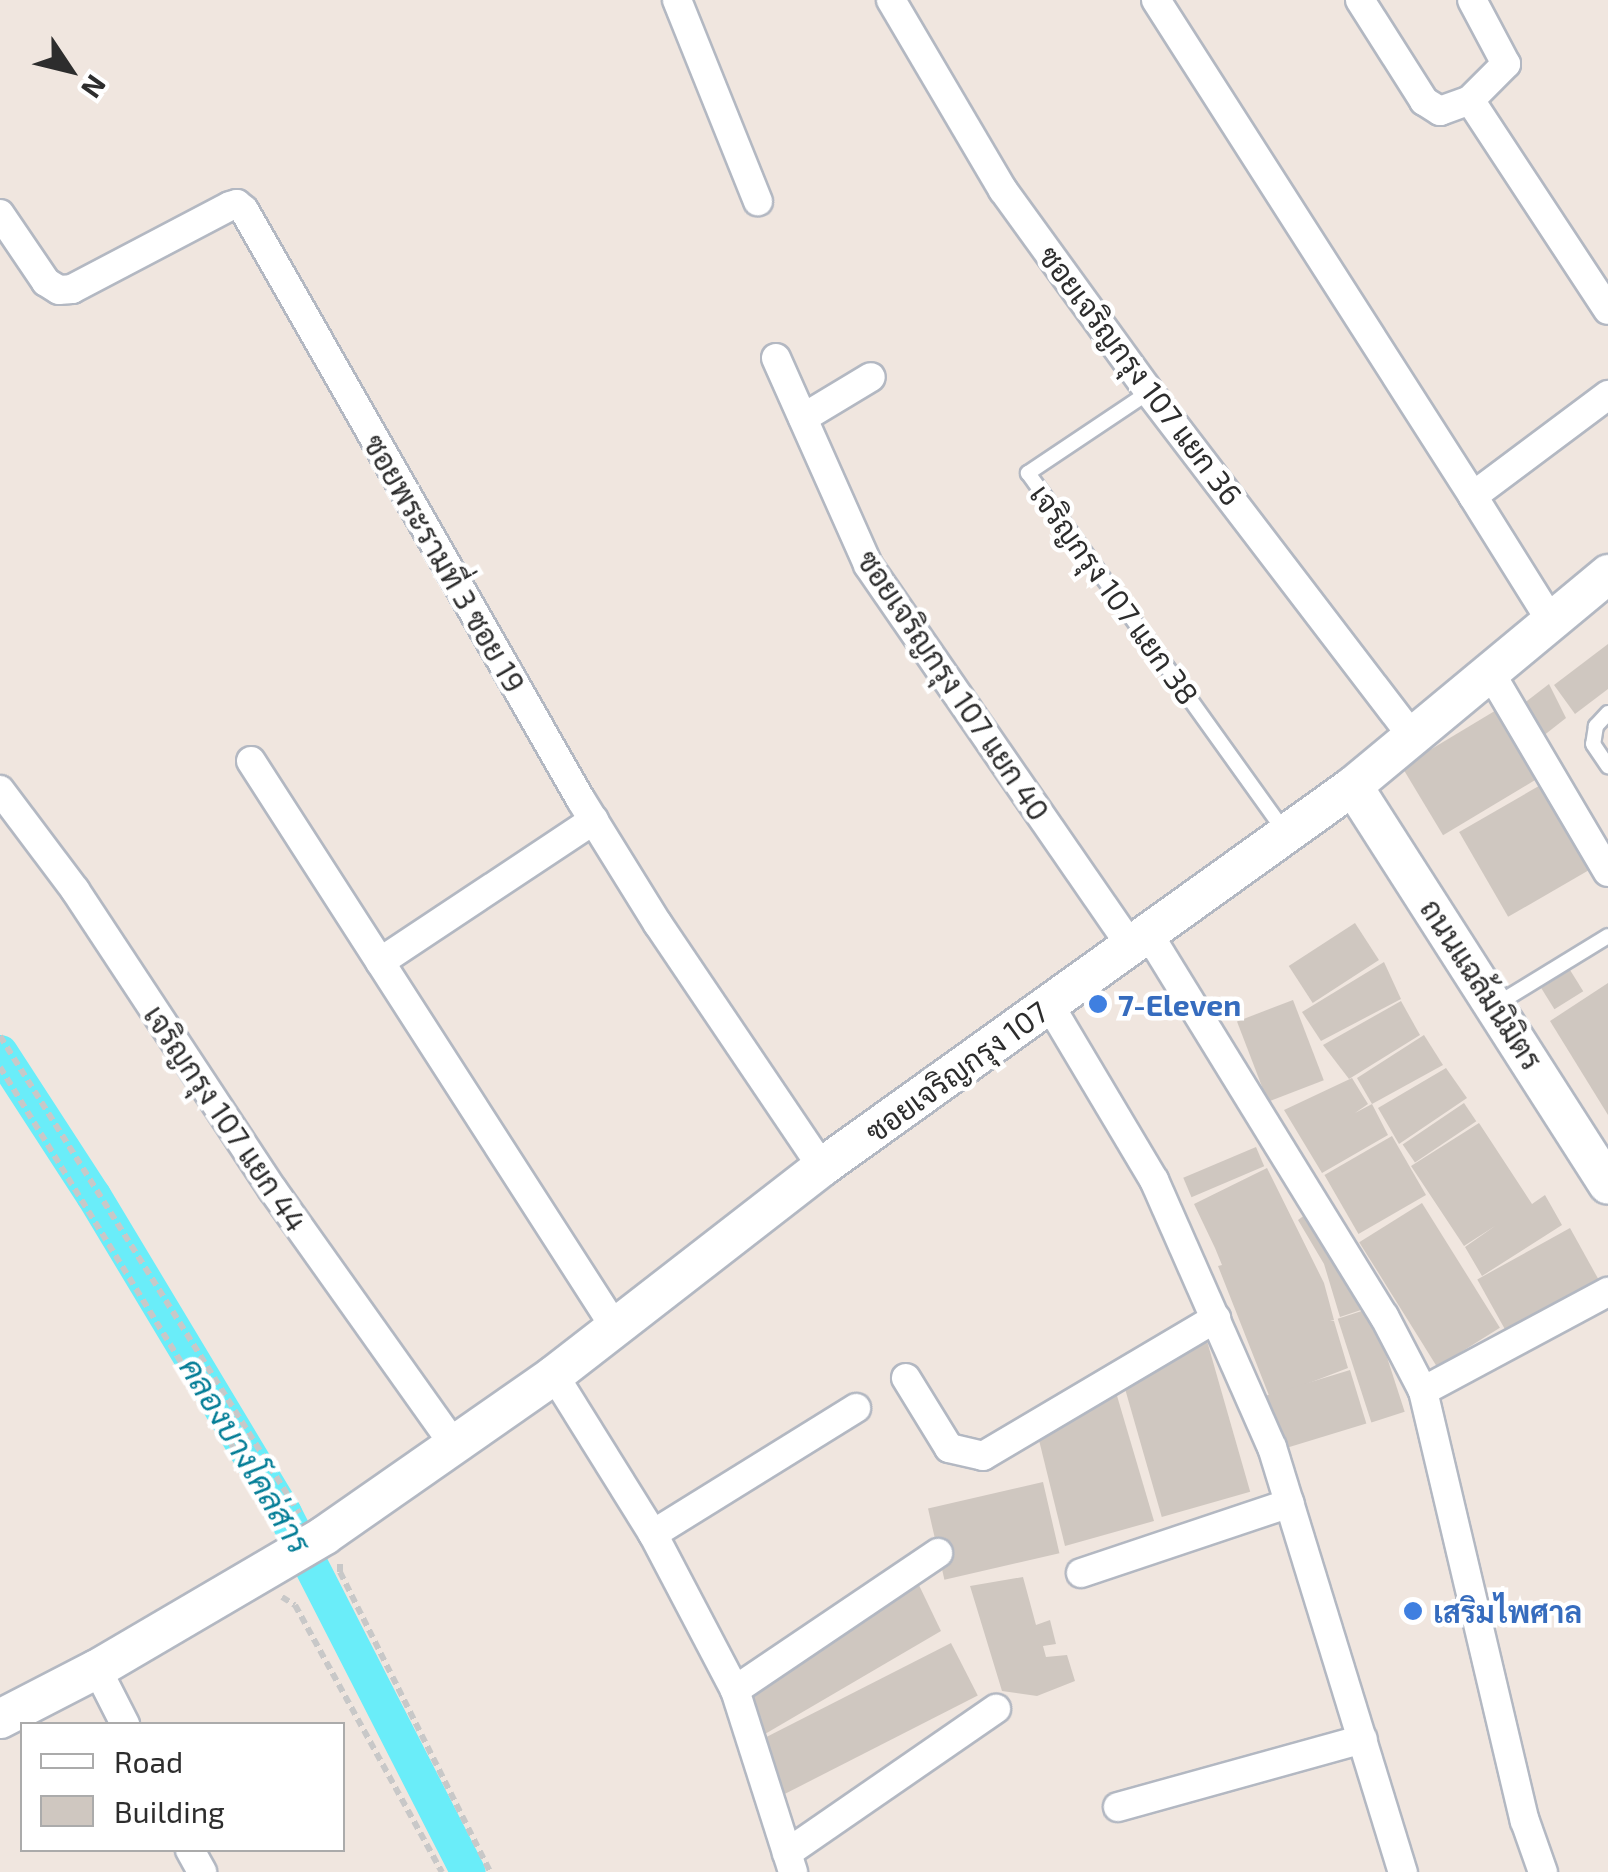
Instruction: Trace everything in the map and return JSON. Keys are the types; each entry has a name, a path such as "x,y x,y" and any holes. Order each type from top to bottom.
{"street":[{"path":"677,0 758,201"},
{"name":"ซอยเจริญกรุง 107 แยก 36","path":"891,0 1003,190 1150,392 1412,736"},
{"path":"1156,0 1551,621"},
{"path":"1360,0 1430,107 1440,111 1470,100 1506,64 1472,0"},
{"path":"1470,100 1608,310"},
{"name":"ซอยพระรามที่ 3 ซอย 19","path":"0,214 46,282 59,290 72,290 238,204 594,820 822,1167"},
{"name":"ซอยเจริญกรุง 107 แยก 40","path":"776,358 868,565 1139,939 1384,1316 1423,1391 1525,1821 1543,1872"},
{"path":"803,418 871,376"},
{"path":"1472,496 1608,395"},
{"name":"ซอยเจริญกรุง 107","path":"0,1719 97,1669 296,1550 554,1374 822,1167 1353,786 1608,574"},
{"path":"1490,672 1608,872"},
{"path":"252,761 616,1329"},
{"name":"ถนนแฉล้มนิมิตร","path":"1353,786 1608,1184"},
{"name":"เจริญกรุง 107 แยก 44","path":"0,790 75,890 273,1190 454,1445"},
{"path":"380,962 594,820"},
{"path":"1049,1004 1154,1180 1272,1447 1403,1872"},
{"path":"1423,1391 1608,1292"},
{"path":"906,1378 949,1448 983,1456 1216,1318"},
{"path":"554,1374 653,1534 735,1690 790,1863 996,1709"},
{"path":"653,1534 856,1408"},
{"path":"1082,1573 1290,1503"},
{"path":"735,1690 938,1553"},
{"path":"97,1669 125,1722"},
{"path":"1118,1807 1363,1738"}],"lane":[{"name":"เจริญกรุง 107 แยก 38","path":"1150,392 1028,473 1286,834"},
{"path":"1608,714 1596,726 1593,744 1608,766"},
{"path":"1496,1004 1608,936"}],"path":[{"path":"0,1036 108,1203 297,1512 295,1605 442,1872"},
{"path":"0,1067 268,1504 275,1522 296,1550 340,1572 490,1872"}],"building":[{"path":"1608,644 1608,689 1575,714 1554,685"},
{"path":"1549,684 1566,718 1538,740 1518,708"},
{"path":"1503,706 1544,775 1443,835 1402,767"},
{"path":"1544,783 1593,868 1508,917 1459,832"},
{"path":"1355,923 1379,960 1313,1003 1289,966"},
{"path":"1384,962 1401,999 1321,1041 1302,1012"},
{"path":"1570,970 1583,991 1554,1009 1541,988"},
{"path":"1608,983 1608,1115 1550,1021"},
{"path":"1293,1000 1324,1080 1268,1102 1237,1022"},
{"path":"1401,1001 1420,1035 1349,1079 1323,1045"},
{"path":"1424,1035 1443,1065 1372,1104 1357,1078"},
{"path":"1446,1068 1467,1098 1399,1144 1378,1108"},
{"path":"1352,1078 1368,1104 1355,1113 1372,1104 1388,1135 1322,1173 1284,1110"},
{"path":"1464,1103 1476,1121 1415,1163 1403,1144"},
{"path":"1479,1123 1532,1204 1545,1195 1562,1225 1482,1276 1465,1247 1495,1226 1464,1246 1411,1166"},
{"path":"1392,1136 1426,1195 1358,1234 1324,1175"},
{"path":"1256,1147 1264,1166 1191,1197 1183,1178"},
{"path":"1267,1168 1324,1283 1334,1320 1330,1321 1334,1321 1348,1368 1270,1398 1218,1266 1222,1265 1194,1204"},
{"path":"1422,1203 1500,1328 1437,1367 1359,1242"},
{"path":"1317,1206 1345,1262 1361,1310 1340,1317 1324,1264 1298,1220"},
{"path":"1570,1228 1601,1283 1508,1334 1477,1279"},
{"path":"1371,1308 1405,1412 1371,1422 1338,1319"},
{"path":"1205,1334 1250,1492 1162,1517 1117,1359"},
{"path":"1350,1370 1366,1424 1281,1450 1265,1396"},
{"path":"1115,1389 1154,1521 1065,1546 1037,1432"},
{"path":"1043,1482 1059,1553 944,1580 928,1509"},
{"path":"1023,1577 1036,1625 1050,1620 1056,1644 1043,1646 1046,1657 1067,1655 1075,1681 1037,1696 1002,1691 970,1586"},
{"path":"916,1579 941,1631 765,1734 746,1691"},
{"path":"951,1643 978,1696 782,1795 755,1743"}],"waterway":[{"name":"คลองบางโคล่สาร","path":"0,1052 93,1195 284,1513 468,1872"}],"place":[{"name":"7-Eleven","path":"1098,1004"},
{"name":"เสริมไพศาล","path":"1413,1611"}]}
